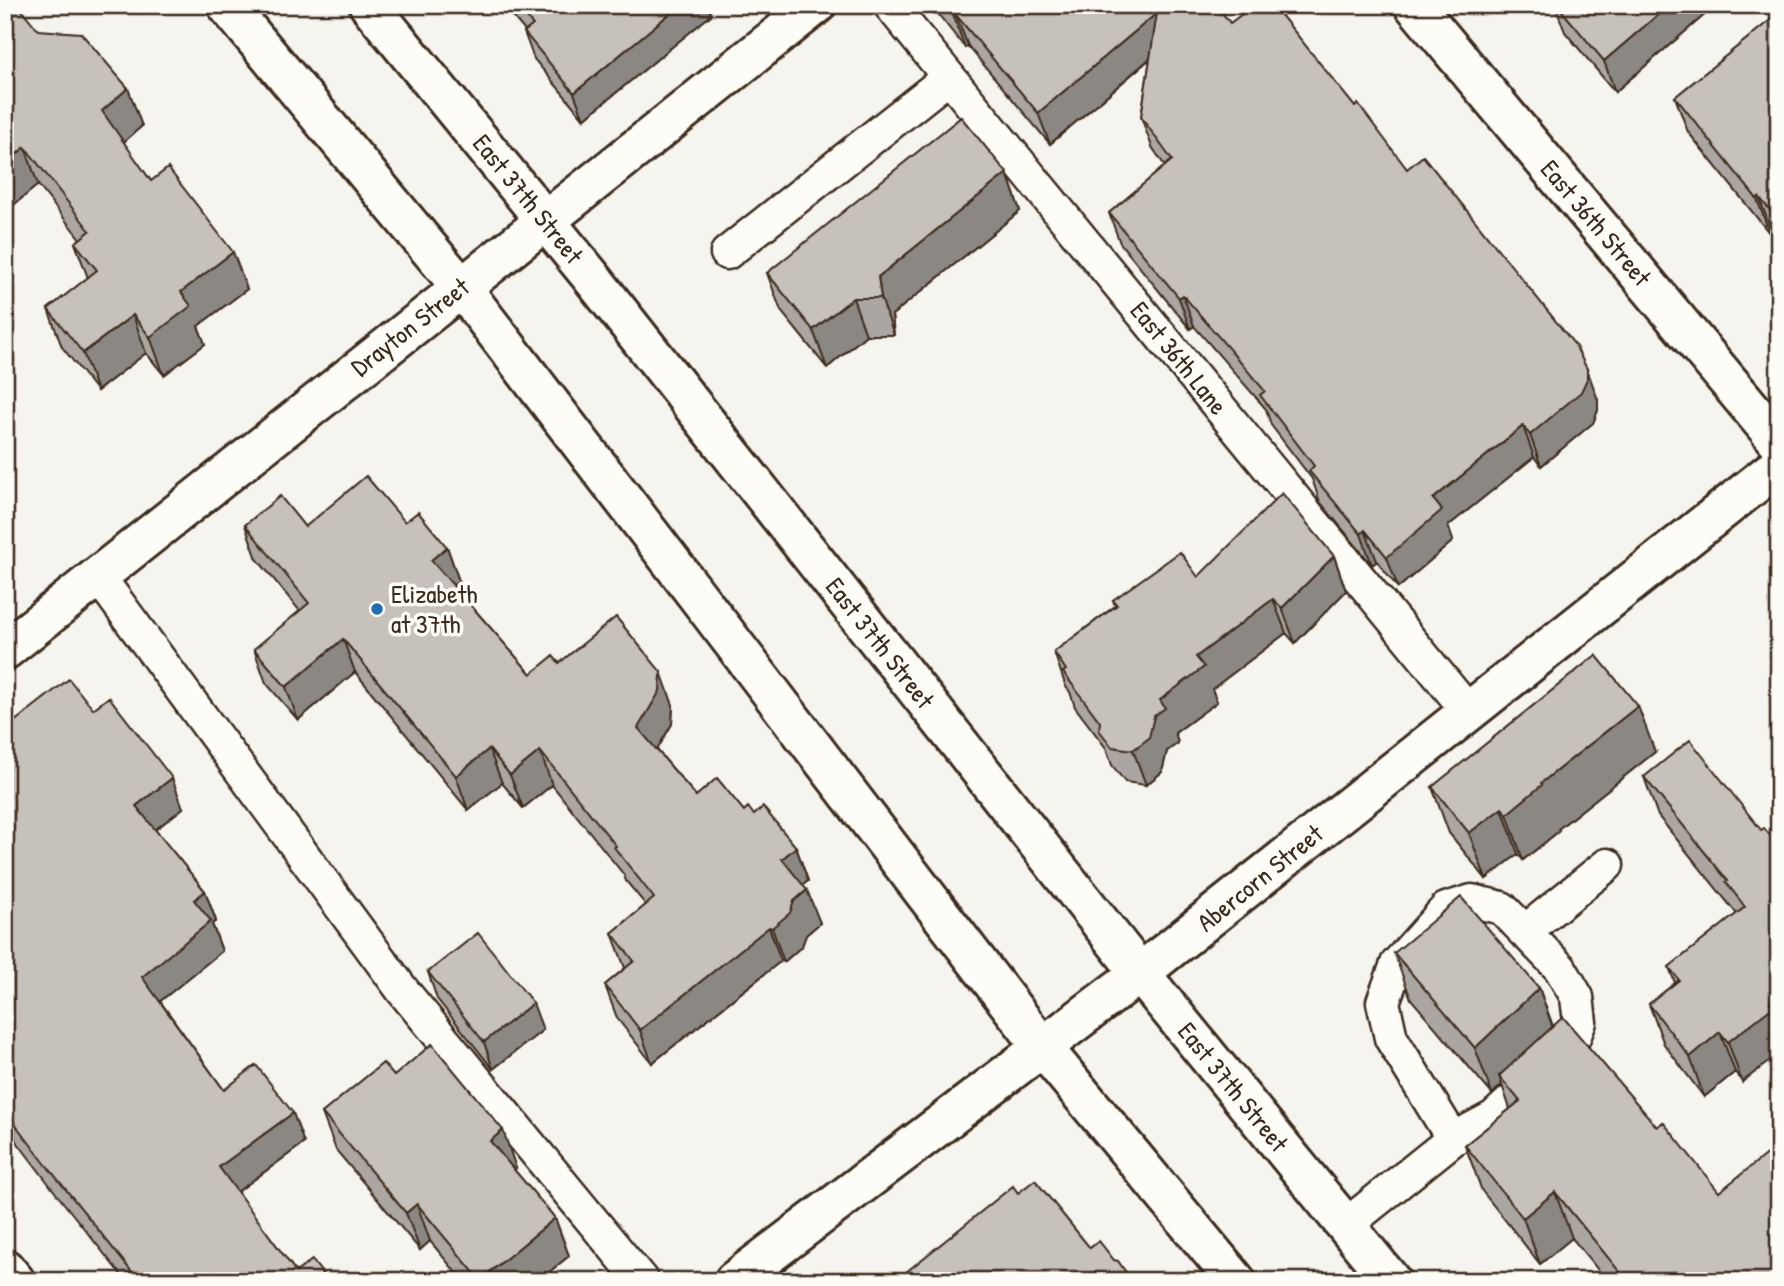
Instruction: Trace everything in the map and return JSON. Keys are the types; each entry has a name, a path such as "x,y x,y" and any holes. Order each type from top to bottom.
{"main road":[{"path":"227,5 461,287 1043,1048 1236,1281"},
{"name":"East 37th Street","path":"369,5 547,222 1140,973 1391,1281"},
{"name":"Drayton Street","path":"5,650 461,287 547,222 816,5"},
{"name":"East 36th Street","path":"1414,5 1779,442"},
{"name":"Abercorn Street","path":"737,1280 1140,973 1779,465"},
{"path":"5,1269 15,1281"}],"lane":[{"name":"East 36th Lane","path":"890,5 1468,712"},
{"path":"727,253 949,77"},
{"path":"98,576 403,991 642,1281"},
{"path":"1524,932 1607,865"},
{"path":"1346,1225 1453,1139 1493,1117 1570,1047 1580,1022 1577,997 1560,968 1502,908 1472,901 1446,909 1397,964 1382,1002 1391,1038 1453,1139"}],"building":[{"path":"5,5 18,5 38,30 81,33 128,88 102,111 151,181 168,168 233,252 181,292 191,306 150,337 133,315 83,353 48,309 97,270 75,243 90,231 25,147 5,164"},
{"path":"516,5 680,5 574,93 524,32 533,25"},
{"path":"944,5 1216,5 1230,23 1254,5 1273,5 1355,107 1358,104 1407,169 1423,156 1575,345 1587,369 1587,379 1581,392 1530,435 1523,426 1433,499 1442,510 1387,557 1365,530 1361,534 1309,471 1314,466 1260,395 1265,391 1183,295 1179,298 1109,213 1172,160 1141,117 1157,13 1038,113 956,15 954,17"},
{"path":"1557,5 1669,5 1604,61"},
{"path":"1779,13 1779,221 1759,197 1757,199 1675,97"},
{"path":"961,117 1007,173 878,277 881,298 853,298 813,330 767,273"},
{"path":"366,476 405,522 418,512 447,547 431,560 531,674 553,656 559,663 616,617 661,672 660,691 638,728 696,796 717,778 744,811 748,807 754,815 763,807 796,847 782,859 807,890 794,901 790,913 640,1030 605,985 634,961 612,933 654,898 540,751 510,775 489,749 456,776 343,639 286,687 254,649 309,603 245,525 280,496 305,527"},
{"path":"1282,493 1334,556 1282,608 1273,599 1196,657 1204,667 1160,700 1165,708 1154,716 1149,738 1133,750 1112,747 1099,730 1100,722 1063,672 1066,670 1054,652 1117,605 1113,600 1180,552 1198,577"},
{"path":"1596,655 1638,706 1541,783 1542,785 1507,814 1502,808 1469,833 1432,787"},
{"path":"69,679 93,709 109,697 172,778 136,806 205,891 194,900 211,921 142,977 224,1090 256,1065 293,1113 219,1167 296,1272 312,1260 328,1281 135,1281 129,1274 132,1272 5,1111 5,729"},
{"path":"1690,740 1761,830 1764,828 1779,847 1779,995 1770,1002 1773,1007 1728,1042 1720,1032 1690,1057 1649,1004 1679,980 1669,967 1745,907 1726,882 1728,881 1644,777"},
{"path":"1461,897 1539,988 1475,1048 1394,953"},
{"path":"478,933 533,1003 484,1042 428,972"},
{"path":"1563,1017 1657,1127 1663,1122 1719,1192 1779,1144 1779,1255 1776,1257 1779,1260 1779,1281 1627,1281 1555,1192 1523,1218 1465,1145 1520,1101 1499,1076"},
{"path":"432,1044 503,1130 490,1141 555,1218 480,1280 417,1204 406,1213 322,1113 383,1063 394,1076"},
{"path":"1035,1180 1090,1248 1099,1241 1132,1281 895,1281 1013,1186 1018,1193"}],"place":[{"name":"Elizabeth at 37th","path":"377,609"}]}
